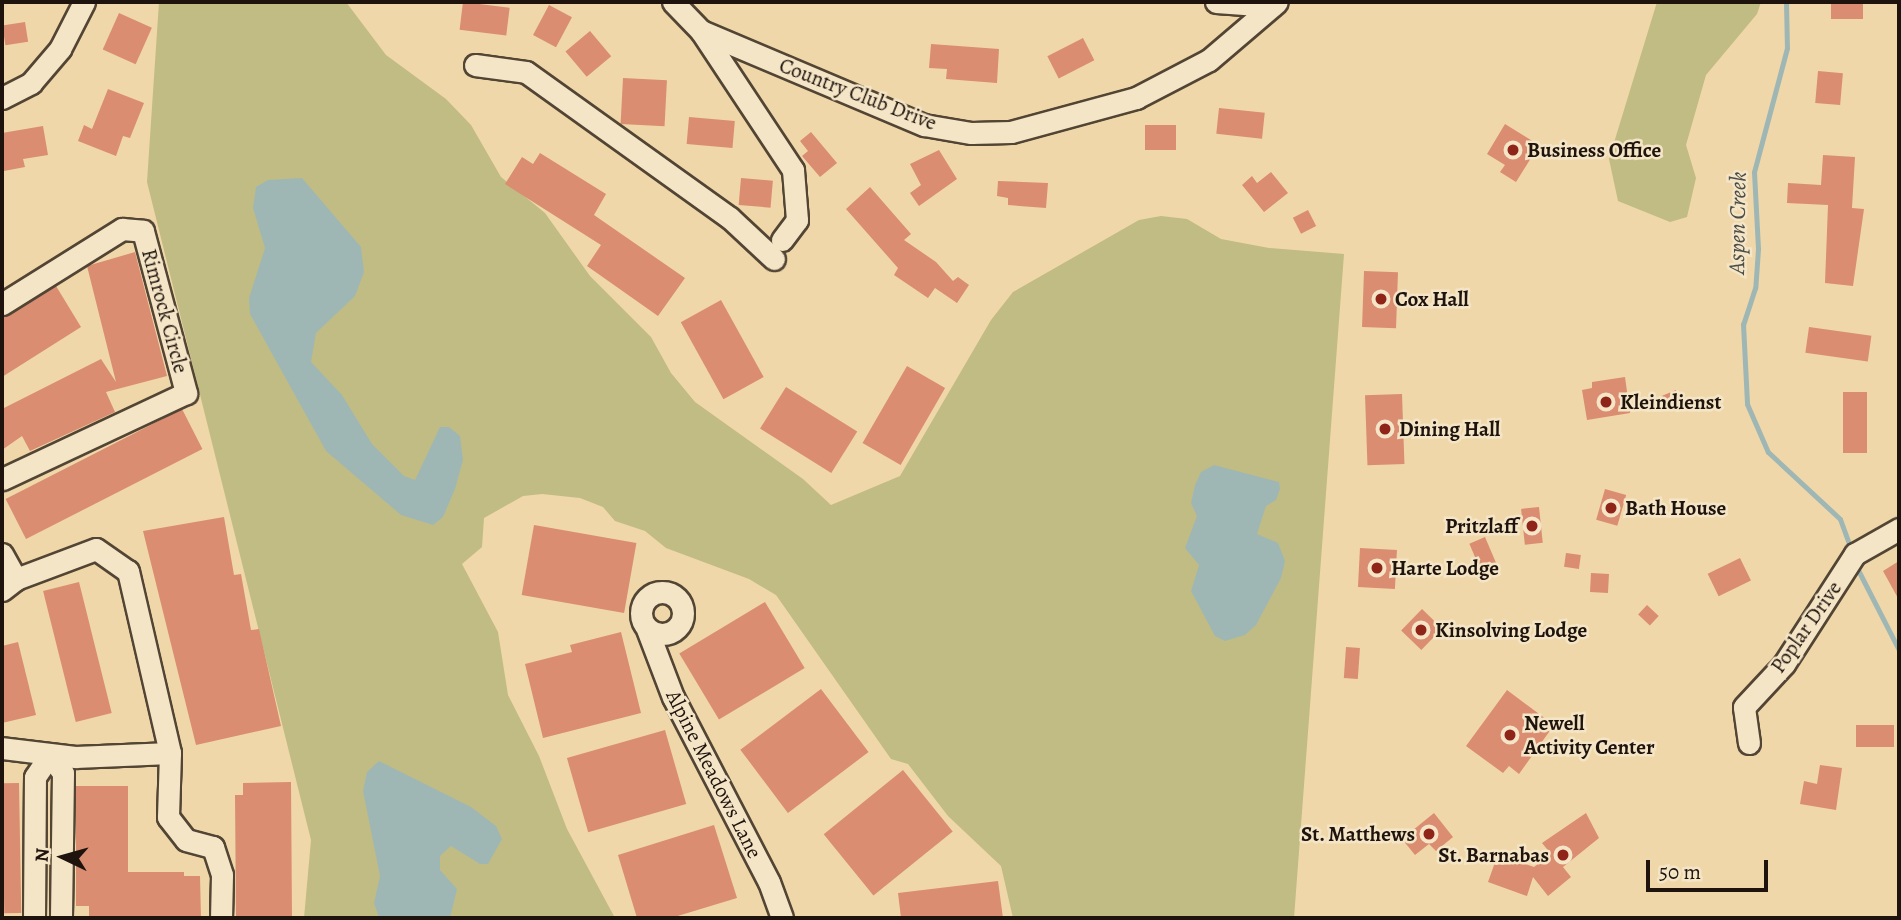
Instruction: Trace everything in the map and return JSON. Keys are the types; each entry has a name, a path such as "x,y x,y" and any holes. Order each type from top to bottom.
{"street":[{"path":"2,98 31,83 61,49 84,2"},
{"name":"Country Club Drive","path":"673,2 701,31 924,125 971,133 1011,132 1136,98 1209,60 1275,4"},
{"path":"1216,2 1275,4"},
{"path":"475,65 526,72 730,218 778,249 796,220 793,170 701,31"},
{"name":"Rimrock Circle","path":"2,304 122,229 143,231 186,393 2,479"},
{"name":"Poplar Drive","path":"1749,743 1744,707 1784,664 1855,554 1899,529"},
{"path":"2,554 9,585 96,549 128,570 170,753 168,817 186,840 213,847 222,875 221,918"},
{"name":"Alpine Meadows Lane","path":"648,629 673,697 739,822 782,918"},
{"path":"2,748 50,755 170,753"},
{"path":"34,918 35,777 50,755"},
{"path":"50,755 64,773 61,918"}],"shaded area":[{"path":"159,2 346,2 386,55 446,99 471,125 501,177 545,213 590,276 651,337 671,373 695,402 803,479 831,505 900,476 991,320 1013,292 1139,220 1161,216 1187,219 1221,239 1269,248 1344,254 1294,918 1013,918 1001,866 948,816 908,764 891,759 776,595 749,579 666,548 645,531 615,521 603,507 580,498 542,494 523,496 484,518 482,547 462,564 498,632 508,695 539,756 567,829 615,918 304,918 311,840 147,182"},
{"path":"1657,2 1761,2 1757,14 1706,75 1686,145 1696,178 1687,217 1670,222 1618,201 1609,159"}],"water":[{"path":"302,178 361,247 364,272 355,296 316,333 311,362 342,395 372,444 404,476 415,480 440,427 449,427 460,436 463,460 455,489 443,517 433,525 401,515 326,451 250,314 249,298 265,248 253,208 256,187 268,180"},
{"path":"1214,465 1279,482 1280,489 1276,500 1266,506 1257,534 1278,543 1285,561 1281,578 1256,625 1245,635 1225,641 1215,636 1191,591 1199,565 1185,548 1197,516 1191,503 1195,485 1201,472"},
{"path":"379,761 471,807 496,826 502,839 488,864 480,864 451,846 440,856 440,870 457,889 450,918 379,918 374,903 380,876 363,791 367,772"}],"building":[{"path":"463,2 510,8 506,36 460,30"},
{"path":"1831,2 1863,2 1863,19 1831,19"},
{"path":"549,5 572,17 556,47 533,35"},
{"path":"119,13 152,28 136,64 103,50"},
{"path":"25,22 28,42 5,45 2,26"},
{"path":"590,31 611,56 587,77 565,52"},
{"path":"1083,38 1094,60 1059,78 1047,56"},
{"path":"931,44 999,49 997,83 946,79 947,69 929,68"},
{"path":"1818,71 1843,73 1840,105 1815,103"},
{"path":"623,78 667,80 665,126 621,124"},
{"path":"108,89 144,103 130,138 123,136 116,156 78,141 84,125 92,129"},
{"path":"1219,108 1265,113 1262,139 1216,134"},
{"path":"689,117 735,121 732,148 687,144"},
{"name":"Business Office","path":"1505,124 1539,145 1516,182 1500,172 1505,165 1487,154"},
{"path":"1145,125 1176,125 1176,150 1145,150"},
{"path":"43,126 48,155 23,159 25,167 4,171 2,133"},
{"path":"811,132 837,163 820,177 802,156 808,151 800,141"},
{"path":"939,150 957,179 919,206 910,193 921,185 910,164"},
{"path":"540,153 606,194 594,215 685,278 658,316 587,266 601,245 505,184 522,157 533,164"},
{"path":"1823,155 1855,157 1852,208 1864,209 1853,286 1825,283 1828,205 1787,203 1788,183 1821,185"},
{"path":"1271,172 1288,193 1264,212 1242,185 1252,176 1257,183"},
{"path":"741,178 773,181 771,208 739,205"},
{"path":"998,181 1048,183 1046,208 1008,205 1008,198 997,196"},
{"path":"870,187 911,234 904,240 936,262 953,281 958,277 969,285 957,303 935,288 928,298 894,275 898,268 846,209"},
{"path":"1308,210 1316,226 1301,234 1293,218"},
{"path":"135,252 167,376 106,392 115,412 30,451 22,436 2,450 2,409 101,359 116,382 87,266"},
{"name":"Cox Hall","path":"1364,271 1398,272 1396,328 1362,327"},
{"path":"56,286 81,327 2,377 2,317"},
{"path":"721,300 764,377 723,399 681,322"},
{"path":"1809,327 1871,336 1868,362 1805,353"},
{"path":"907,366 945,388 901,465 862,443"},
{"name":"Kleindienst","path":"1625,377 1630,413 1587,420 1582,390 1592,388 1592,382"},
{"path":"786,387 857,432 831,473 760,429"},
{"path":"1676,390 1682,404 1668,410 1662,396"},
{"path":"1843,392 1867,392 1867,453 1843,453"},
{"name":"Dining Hall","path":"1402,394 1404,464 1367,465 1365,395"},
{"path":"182,409 202,449 26,539 6,499"},
{"name":"Bath House","path":"1605,489 1626,495 1617,526 1596,520"},
{"name":"Pritzlaff","path":"1539,507 1543,543 1525,545 1521,509"},
{"path":"224,517 234,575 241,574 251,630 259,629 281,726 196,745 143,531"},
{"path":"534,525 636,543 624,613 522,595"},
{"path":"1485,537 1497,565 1481,571 1469,544"},
{"name":"Harte Lodge","path":"1360,548 1397,550 1395,589 1358,587"},
{"path":"1566,553 1581,555 1579,569 1564,567"},
{"path":"1740,558 1751,580 1719,596 1708,574"},
{"path":"1899,561 1899,600 1883,571"},
{"path":"1591,573 1609,574 1608,593 1590,592"},
{"path":"79,582 112,713 76,722 43,591"},
{"path":"765,602 805,668 719,720 679,654"},
{"path":"1647,605 1659,616 1650,625 1638,615"},
{"name":"Kinsolving Lodge","path":"1422,609 1442,628 1421,650 1401,631"},
{"path":"621,632 641,713 543,738 525,664 572,652 570,645"},
{"path":"18,642 36,715 2,723 2,646"},
{"path":"1346,647 1360,648 1358,679 1344,678"},
{"path":"821,689 869,752 788,813 740,750"},
{"name":"Newell Activity Center","path":"1507,690 1554,725 1519,774 1509,766 1503,773 1466,746"},
{"path":"1856,725 1894,725 1894,747 1856,747"},
{"path":"665,730 686,804 588,832 567,758"},
{"path":"1820,765 1842,768 1836,810 1800,804 1804,781 1817,784"},
{"path":"903,770 953,831 873,896 824,834"},
{"path":"291,782 292,918 236,918 235,795 243,795 243,783"},
{"path":"2,783 19,783 21,913 4,913"},
{"path":"76,786 128,786 128,872 184,872 184,876 200,876 201,918 89,918 89,906 76,906"},
{"name":"St. Matthews","path":"1434,813 1453,837 1436,851 1429,844 1415,855 1402,839"},
{"name":"St. Barnabas","path":"1586,813 1599,838 1563,867 1571,877 1548,896 1533,877 1527,896 1488,882 1498,854 1534,867 1551,854 1542,843"},
{"path":"714,825 737,898 671,918 637,918 618,855"},
{"path":"998,881 1003,918 901,918 898,893"}],"waterway":[{"name":"Aspen Creek","path":"1786,2 1787,48 1754,172 1758,249 1755,288 1743,324 1747,404 1768,452 1840,519 1851,550"},
{"name":"Aspen Creek","path":"1856,566 1899,650"}],"place":[{"name":"Business Office","path":"1513,150"},
{"name":"Cox Hall","path":"1381,299"},
{"name":"Kleindienst","path":"1606,402"},
{"name":"Dining Hall","path":"1385,429"},
{"name":"Bath House","path":"1611,508"},
{"name":"Pritzlaff","path":"1532,526"},
{"name":"Harte Lodge","path":"1377,568"},
{"name":"Kinsolving Lodge","path":"1421,630"},
{"name":"Newell Activity Center","path":"1510,735"},
{"name":"St. Matthews","path":"1429,834"},
{"name":"St. Barnabas","path":"1563,855"}]}
